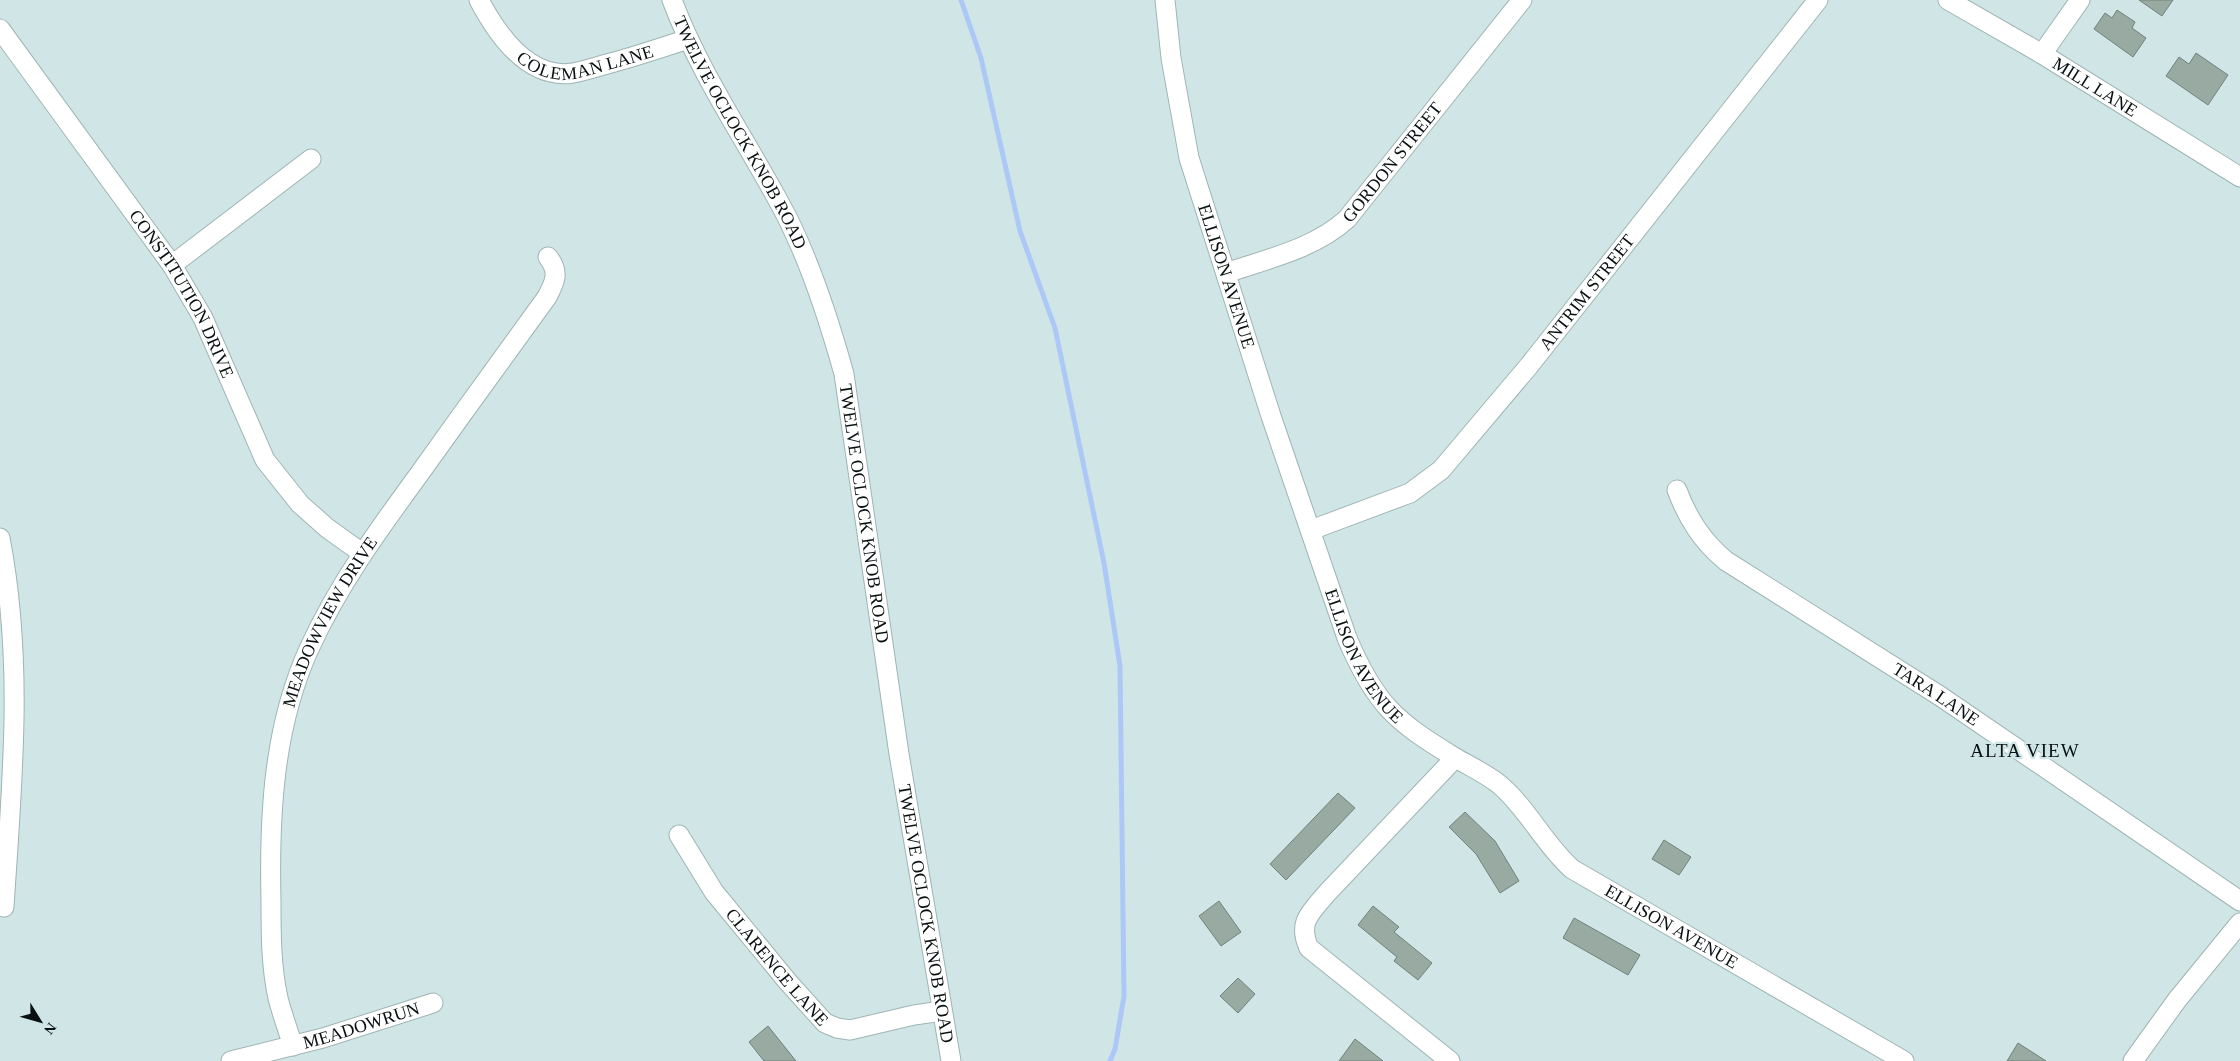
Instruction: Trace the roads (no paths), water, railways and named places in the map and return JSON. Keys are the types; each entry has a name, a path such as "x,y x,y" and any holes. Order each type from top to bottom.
{"street":[{"name":"COLEMAN LANE","path":"479,0 490,20 506,42 527,61 541,69 556,73 572,73 642,55 688,39"},
{"name":"TWELVE OCLOCK KNOB ROAD","path":"672,0 688,39 724,108 787,217 827,314 844,374 899,754 951,1061"},
{"name":"ELLISON AVENUE","path":"1165,0 1171,58 1190,158 1271,416 1347,638 1361,671 1375,693 1392,714 1413,731 1498,784 1514,798 1558,856 1572,869 1904,1061"},
{"name":"GORDON STREET","path":"1226,273 1317,241 1335,230 1347,219 1522,0"},
{"name":"ANTRIM STREET","path":"1311,530 1410,494 1441,470 1528,367 1818,0"},
{"name":"MILL LANE","path":"1948,0 2042,54 2240,177"},
{"path":"2042,54 2080,0"},
{"name":"CONSTITUTION DRIVE","path":"0,29 172,265 203,318 265,460 300,504 327,528 362,553"},
{"path":"172,265 310,159"},
{"name":"MEADOWVIEW DRIVE","path":"293,1046 278,998 272,955 270,866 275,775 282,735 293,692 308,650 327,610 362,553 547,297 556,273 554,265 548,258"},
{"name":"TARA LANE","path":"1677,490 1694,527 1709,546 1726,561 1940,696 2240,901"},
{"path":"0,538 9,596 15,672 15,730 4,907"},
{"path":"1450,1061 1309,948 1304,937 1303,927 1307,918 1326,893 1455,758"},
{"name":"CLARENCE LANE","path":"679,835 714,892 788,982 825,1023 837,1028 850,1030 914,1015 942,1011"},
{"path":"2133,1061 2177,1000 2240,923"},
{"name":"MEADOWRUN","path":"231,1061 323,1038 433,1003"}],"waterway":[{"path":"961,0 981,58 1020,231 1055,328 1104,563 1120,666 1124,996 1115,1049 1110,1061"}],"district":[{"name":"ALTA VIEW","path":"2025,750"}]}
